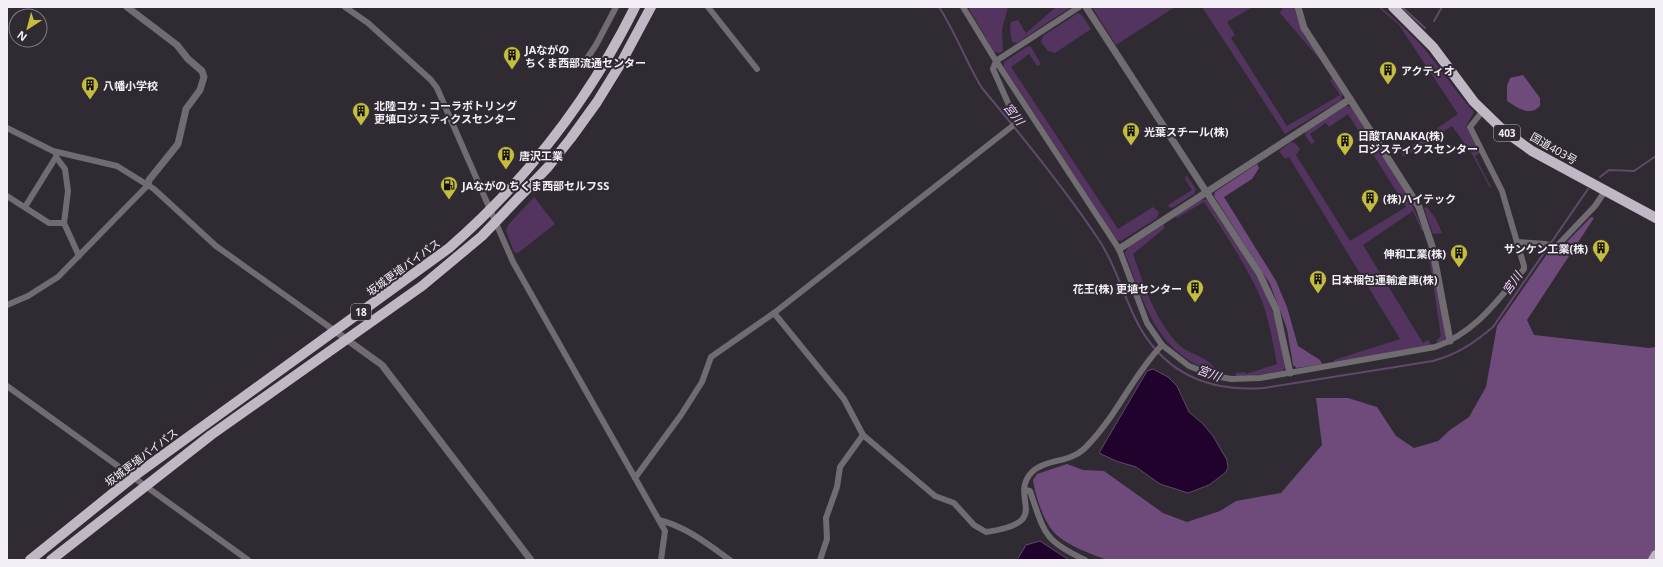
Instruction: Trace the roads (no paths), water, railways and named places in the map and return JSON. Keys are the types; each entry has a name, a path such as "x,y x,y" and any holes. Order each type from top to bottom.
{"highway":[{"name":"坂城更埴バイパス","path":"30,560 133,477 449,248 490,209 537,157 571,114 608,58 635,7"},
{"name":"18","path":"51,560 144,486 212,435 422,286 482,236 548,167 571,138 597,102 621,63 651,7"},
{"name":"国道403号","path":"1393,7 1433,47 1482,112 1504,130 1529,149 1656,218"},
{"path":"1653,560 1656,555"}],"street":[{"path":"7,305 28,296 58,276 80,256 148,185 149,180 178,144 186,109 200,90 204,77 202,71 188,59 177,45 127,7"},
{"path":"345,7 368,23 431,80 437,88 513,262 665,531 661,560"},
{"path":"588,57 616,7"},
{"path":"708,7 757,69"},
{"path":"963,7 996,61 1118,249 1147,323 1161,347 1189,366 1215,376 1250,379 1435,347 1450,341 1478,322 1524,269 1502,190 1470,127 1482,112"},
{"path":"635,478 681,415 702,382 711,357 774,314 1015,124 1016,121 993,69 996,61 1079,7"},
{"path":"1086,7 1259,273 1276,309 1290,373"},
{"path":"1298,7 1304,28 1419,207 1432,246 1450,341"},
{"path":"1118,249 1350,98"},
{"path":"7,128 56,154 117,166 148,185 216,246 382,365 531,560"},
{"path":"25,207 56,154"},
{"path":"56,154 65,169 68,191 64,223 80,256"},
{"path":"1517,242 1556,247 1595,206 1605,191"},
{"path":"7,196 49,223 64,223"},
{"path":"774,314 844,399 863,435 935,496 954,503 974,525 986,532 1019,524 1027,512 1025,488 1028,477 1041,466 1073,457 1083,449 1105,426 1152,354 1161,347"},
{"path":"7,386 248,560"},
{"path":"820,560 827,539 826,518 837,488 840,467 863,435"},
{"path":"1025,488 1030,491 1042,525 1050,540 1068,552 1085,560"},
{"path":"659,520 669,522 687,531 730,560"}],"waterway":[{"name":"宮川","path":"939,7 951,27 982,88 1056,180 1097,237 1109,257 1138,324 1149,341 1161,356 1175,367 1208,383 1225,387 1264,388 1433,361 1458,351 1472,343 1493,327 1588,189"},
{"path":"1402,7 1425,28"},
{"path":"1434,21 1442,7"},
{"name":"宮川","path":"1600,177 1609,170 1634,171 1656,156"}],"place":[{"name":"JAながの ちくま西部流通センター","path":"512,70"},
{"name":"アクティオ","path":"1388,85"},
{"name":"八幡小学校","path":"90,100"},
{"name":"北陸コカ・コーラボトリング 更埴ロジスティクスセンター","path":"361,126"},
{"name":"光葉スチール(株)","path":"1131,146"},
{"name":"日酸TANAKA(株) ロジスティクスセンター","path":"1345,156"},
{"name":"唐沢工業","path":"506,170"},
{"name":"JAながの ちくま西部セルフSS","path":"449,200"},
{"name":"(株)ハイテック","path":"1370,213"},
{"name":"サンケン工業(株)","path":"1601,263"},
{"name":"伸和工業(株)","path":"1459,268"},
{"name":"日本梱包運輸倉庫(株)","path":"1318,294"},
{"name":"花王(株) 更埴センター","path":"1195,303"}]}
